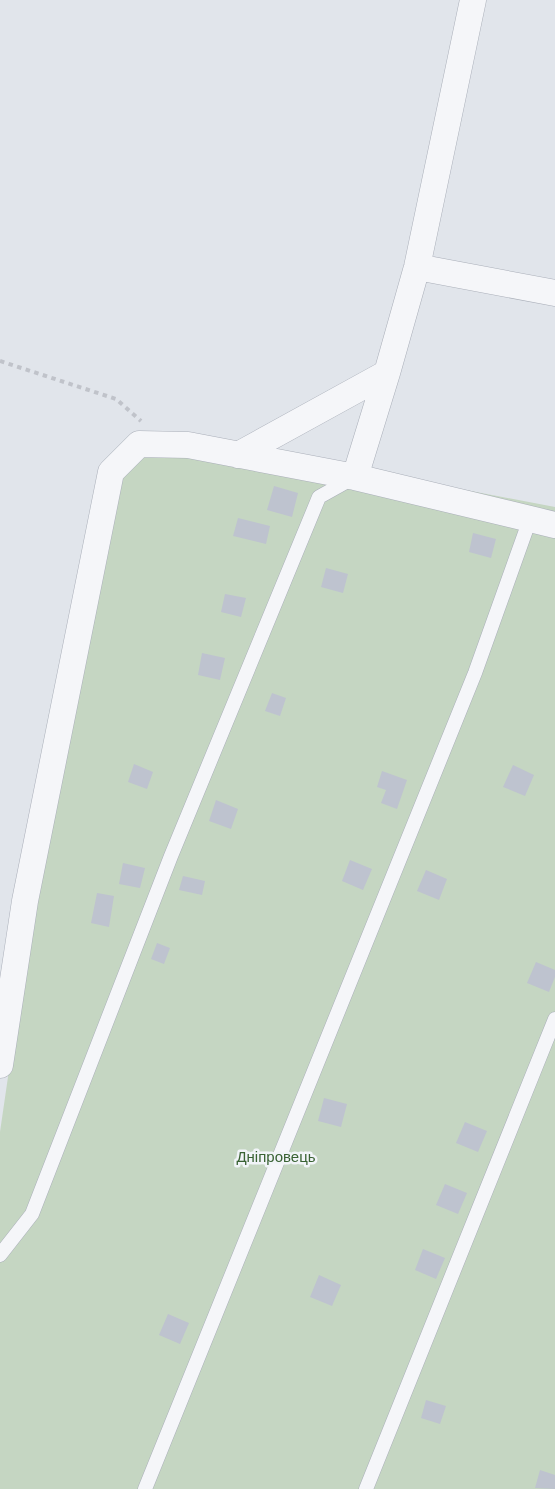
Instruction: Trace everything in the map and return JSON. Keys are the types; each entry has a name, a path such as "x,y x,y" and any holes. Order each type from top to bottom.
{"street":[{"path":"355,477 417,267 473,0"},
{"path":"417,267 555,293"},
{"path":"238,455 387,373"},
{"path":"0,1065 25,901 111,472 139,444 188,445 355,477 555,525"}],"lane":[{"path":"0,1255 32,1214 171,856 319,496 355,477"},
{"path":"145,1489 475,673 530,519"},
{"path":"366,1489 555,1018"}],"path":[{"path":"0,360 116,399 143,423 139,444"}],"green space":[{"name":"Дніпровець","path":"174,434 555,507 555,1489 0,1489 0,1132 37,878 123,461"}],"building":[{"path":"274,486 298,493 292,517 267,510"},
{"path":"238,518 270,526 266,544 233,536"},
{"path":"473,533 496,539 491,558 469,552"},
{"path":"326,568 348,574 343,593 321,587"},
{"path":"225,594 246,598 241,617 221,612"},
{"path":"202,653 225,658 220,680 198,675"},
{"path":"272,693 286,698 280,716 265,711"},
{"path":"134,764 153,772 147,789 128,782"},
{"path":"513,765 534,775 525,796 503,787"},
{"path":"382,771 407,780 397,809 381,803 386,790 377,787"},
{"path":"216,800 238,809 231,829 209,821"},
{"path":"350,860 372,869 363,890 342,881"},
{"path":"123,863 145,868 140,888 119,884"},
{"path":"426,870 447,879 439,900 417,891"},
{"path":"183,876 205,881 202,895 179,890"},
{"path":"97,893 114,896 109,927 91,923"},
{"path":"157,943 170,948 164,964 151,959"},
{"path":"536,962 555,970 555,977 549,992 527,983"},
{"path":"324,1098 347,1104 341,1127 318,1121"},
{"path":"465,1122 487,1131 478,1152 456,1143"},
{"path":"445,1184 467,1193 458,1214 436,1205"},
{"path":"423,1249 445,1258 436,1279 415,1270"},
{"path":"319,1275 341,1285 332,1306 310,1297"},
{"path":"168,1314 189,1323 180,1344 159,1335"},
{"path":"426,1400 446,1406 440,1424 421,1418"},
{"path":"540,1470 555,1475 555,1489 535,1488"}]}
